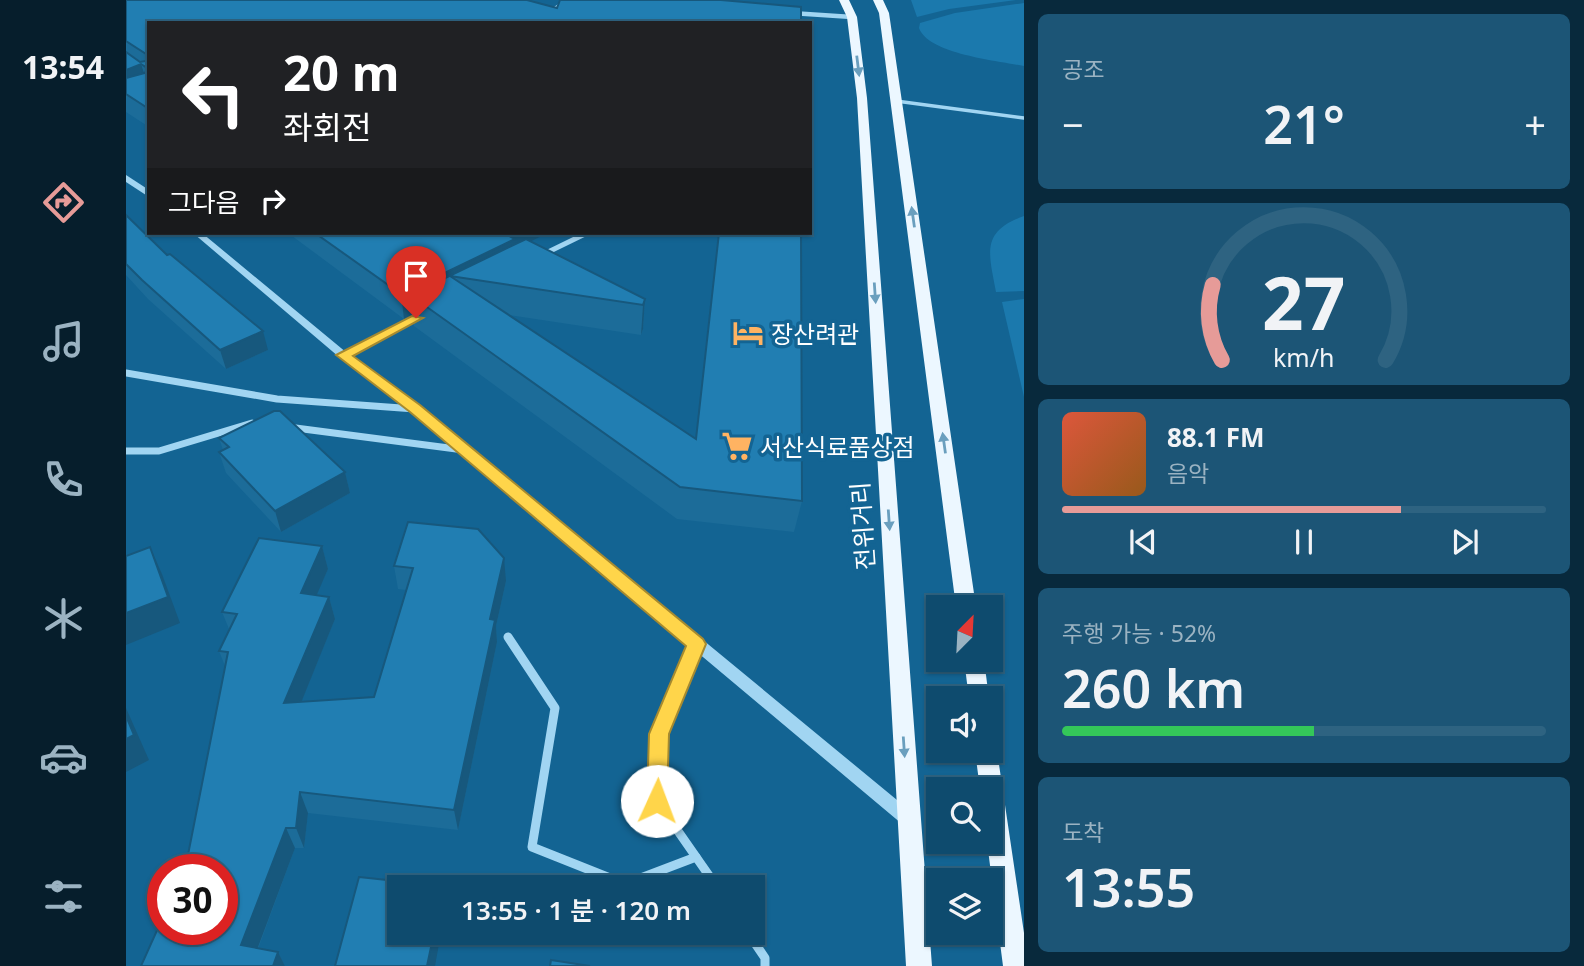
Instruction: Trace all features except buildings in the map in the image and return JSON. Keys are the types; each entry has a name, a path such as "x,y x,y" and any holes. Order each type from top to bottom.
{"main road":[{"path":"878,0 884,13 964,595"},
{"name":"전위거리","path":"848,8 862,98 919,966"},
{"path":"988,763 1016,966"}],"street":[{"path":"783,12 848,8"},
{"path":"126,178 147,193"},
{"path":"199,235 343,355 415,409 908,820"},
{"path":"538,257 583,235"},
{"path":"343,355 429,312"},
{"path":"126,373 277,399 415,409"},
{"path":"126,451 159,451 255,422"},
{"path":"281,426 464,450"},
{"path":"508,637 555,708 532,846 625,884 696,857"},
{"path":"696,644 659,734 657,801 709,875"},
{"path":"756,945 765,958 765,966"}],"lane":[{"path":"547,21 550,12 567,0"},
{"path":"896,101 1024,118"}],"shaded area":[{"path":"911,0 1016,0 949,9 917,17"},
{"path":"1024,3 1024,66 950,50 925,37 919,28 920,23 955,13"},
{"path":"1024,216 1024,291 996,292 991,266 991,245 1000,229"},
{"path":"1024,299 1024,397 1002,302"}],"place":[{"name":"장산려관","path":"748,333"},
{"name":"서산식료품상점","path":"737,446"}],"route":[{"path":"416,318 343,355 415,409 696,644 659,734 657,801"}]}
